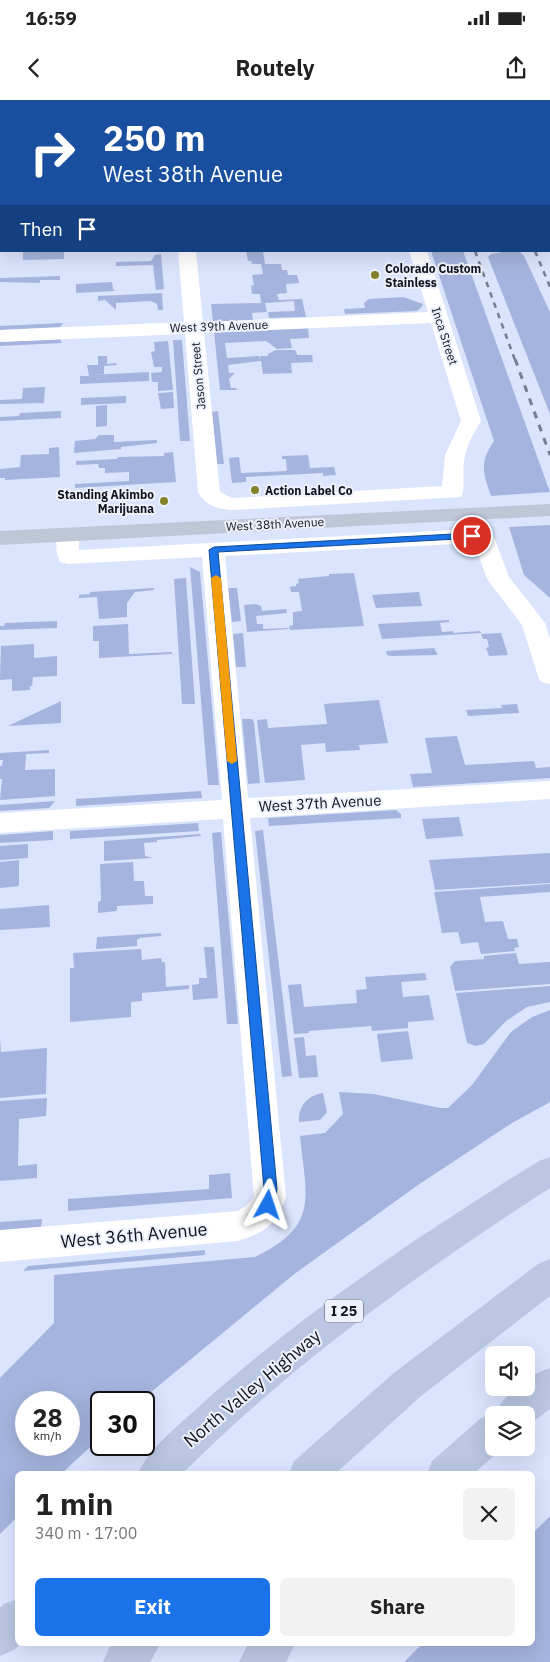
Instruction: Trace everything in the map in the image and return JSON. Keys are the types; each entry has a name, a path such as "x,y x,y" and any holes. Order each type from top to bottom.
{"highway":[{"name":"North Valley Highway","path":"159,1471 182,1447 280,1360 383,1282 467,1223 550,1171"},
{"path":"310,1471 408,1384 550,1275"},
{"path":"524,1406 550,1386"},
{"path":"448,1471 485,1439"},
{"path":"0,1636 15,1621"},
{"path":"123,1662 138,1646"},
{"path":"259,1662 273,1646"}],"main road":[{"name":"West 38th Avenue","path":"0,538 550,510"}],"street":[{"name":"Jason Street","path":"187,252 209,492 213,499"},
{"name":"Inca Street","path":"213,499 232,504 453,492 452,458 458,443 472,421 418,252"},
{"name":"West 39th Avenue","path":"0,336 438,317"},
{"name":"West 38th Avenue","path":"68,535 68,557 472,536 484,539 488,544 498,579 533,623 550,676"},
{"path":"214,550 236,809"},
{"name":"West 37th Avenue","path":"0,823 550,790"},
{"name":"West 36th Avenue","path":"0,1246 238,1226 249,1223 263,1212 270,1197 271,1189 236,809"}],"shaded area":[{"path":"23,252 64,252 64,259 23,260"},
{"path":"246,252 263,252 265,264 281,264 282,270 287,270 288,275 297,275 299,283 286,284 287,293 277,294 279,300 302,299 306,317 269,318 268,312 295,311 294,301 265,303 267,312 252,313 253,320 213,322 211,304 261,303 260,294 252,294 251,286 254,285 252,275 263,274 261,264 252,264 251,261 248,261"},
{"path":"431,252 463,252 550,492 491,496 484,474 484,462 494,441"},
{"path":"520,252 524,256 550,312 550,414 488,257 491,254"},
{"path":"161,254 164,289 156,290 153,265 116,266 116,262 151,261 155,255"},
{"path":"60,276 60,280 40,280 40,283 0,282 0,278"},
{"path":"112,282 115,291 76,293 76,284"},
{"path":"162,293 163,310 158,310 157,304 151,301 116,303 116,310 105,300 98,301 98,296"},
{"path":"403,297 423,304 422,307 417,311 345,314 344,309 365,308 364,303 369,299"},
{"path":"63,323 60,327 0,330 0,326"},
{"path":"308,328 309,338 290,339 292,348 277,349 266,341 225,343 227,358 259,356 260,360 260,356 268,356 268,354 276,350 294,350 297,355 312,355 313,362 291,363 292,373 263,374 261,361 228,365 229,373 235,373 229,379 231,388 236,388 237,390 220,390 214,332"},
{"path":"60,339 62,343 0,346 0,342"},
{"path":"173,340 182,340 190,441 180,441"},
{"path":"168,341 173,390 158,391 158,382 152,382 151,373 162,372 162,367 154,367 151,352 155,351 154,342"},
{"path":"98,356 107,356 107,364 116,363 117,365 104,366 104,374 90,375 149,372 149,381 80,384 80,376 89,376 87,365 98,365"},
{"path":"45,387 44,403 0,404 0,400 22,399 23,388"},
{"path":"173,392 174,408 161,409 158,393"},
{"path":"126,396 126,403 81,405 81,398"},
{"path":"107,405 107,426 96,427 96,406"},
{"path":"61,411 61,418 0,421 0,417 19,416 20,413"},
{"path":"218,411 224,464 217,464 212,412"},
{"path":"99,435 114,435 114,442 157,440 157,443 121,447 121,449 74,453 75,441 95,439"},
{"path":"59,447 60,477 5,480 5,478 0,478 0,469 20,467 21,455 49,454 49,448"},
{"path":"173,452 176,482 75,488 75,484 129,481 129,472 105,473 105,468 99,468 98,464 76,465 76,461 117,459 118,457 164,456 164,453"},
{"path":"308,455 310,468 334,467 336,475 323,476 323,473 246,477 246,482 232,483 229,458 239,457 241,473 287,471 286,459 282,459 282,456"},
{"path":"550,525 550,598 524,575 509,527"},
{"path":"190,567 200,572 219,785 208,785"},
{"path":"354,573 364,626 290,630 289,626 293,625 293,612 302,611 299,592 291,592 290,587 296,586 299,583 298,579 329,576 329,574"},
{"path":"186,578 195,704 182,704 174,579"},
{"path":"154,588 154,590 135,592 127,603 127,617 99,619 97,597 79,598 79,595 90,594 90,592"},
{"path":"228,588 237,588 241,621 232,622"},
{"path":"419,592 422,606 376,608 372,595"},
{"path":"256,604 261,606 262,611 286,609 287,613 256,616 257,624 263,624 263,629 289,629 247,632 244,605"},
{"path":"449,620 449,622 440,623 442,632 480,631 481,633 382,639 378,624"},
{"path":"57,621 57,628 0,630 0,626 4,626 5,623"},
{"path":"128,624 129,654 172,652 172,654 99,658 99,641 93,641 93,626"},
{"path":"243,633 246,667 236,667 233,634"},
{"path":"501,633 508,655 489,656 486,648 489,647 487,639 483,639 481,634"},
{"path":"34,644 34,658 57,656 57,676 33,677 30,690 12,691 12,679 0,680 1,646"},
{"path":"434,648 438,655 391,656 387,655 386,651"},
{"path":"379,700 388,743 359,745 360,750 326,752 325,743 301,745 305,780 265,783 257,720 267,719 268,728 327,724 324,704"},
{"path":"61,701 61,723 8,726"},
{"path":"517,704 519,713 468,716 466,710 502,708 501,705"},
{"path":"242,719 252,719 254,722 260,783 248,784"},
{"path":"457,736 465,765 534,761 536,768 550,767 550,778 413,787 410,774 432,773 425,738"},
{"path":"49,750 49,753 26,754 25,770 55,769 55,796 0,800 2,779 0,779 0,766 2,766 3,760 0,760 0,753"},
{"path":"201,791 202,798 76,806 76,799"},
{"path":"55,801 49,808 0,811 0,805"},
{"path":"396,810 401,814 401,818 269,826 268,818"},
{"path":"459,817 463,836 426,839 422,819"},
{"path":"198,823 199,831 70,839 70,831"},
{"path":"263,830 292,1076 282,1077 255,831"},
{"path":"53,831 53,840 0,843 0,835"},
{"path":"221,832 238,1024 227,1024 212,833"},
{"path":"200,834 201,836 144,843 145,856 153,858 104,861 104,841"},
{"path":"28,844 28,858 0,860 0,846"},
{"path":"550,853 550,883 435,890 429,860"},
{"path":"19,860 19,886 0,888 0,862"},
{"path":"133,862 134,881 144,881 145,896 153,896 153,904 117,906 117,911 98,913 98,902 101,901 100,864"},
{"path":"550,884 550,892 480,897 485,922 503,921 508,939 517,939 519,947 514,948 515,951 481,954 478,942 461,944 458,932 442,933 434,892"},
{"path":"49,905 50,927 0,930 0,909"},
{"path":"161,933 161,936 140,938 137,940 137,946 96,949 97,937"},
{"path":"204,947 214,947 218,998 193,1000 192,985 199,984 199,978 207,978"},
{"path":"141,949 142,960 161,958 162,962 165,962 166,987 189,985 189,989 142,993 142,1001 131,1002 131,1017 70,1022 70,968 74,968 73,953"},
{"path":"516,953 519,964 550,962 550,984 455,991 450,967 455,961 484,959 484,956"},
{"path":"425,973 427,980 401,982 403,997 429,995 434,1020 408,1022 408,1028 372,1031 371,1026 294,1034 288,985 301,984 304,1007 357,1003 356,990 367,989 365,977"},
{"path":"550,986 550,1002 527,1007 506,1021 484,1044 476,1046 467,1043 456,993"},
{"path":"550,1010 550,1102 512,1123 418,1185 293,1275 152,1391 90,1391 90,1447 64,1471 15,1471 15,1519 0,1534 0,1378 54,1323 54,1275 255,1257 276,1245 290,1234 299,1221 304,1208 306,1193 300,1136 325,1133 343,1114 339,1092 374,1094 448,1108 472,1085 511,1032 532,1017"},
{"path":"408,1031 413,1059 381,1062 377,1034"},
{"path":"0,1037 1,1052 47,1048 46,1094 0,1098"},
{"path":"304,1037 306,1056 316,1055 318,1077 299,1078 294,1038"},
{"path":"323,1093 327,1112 320,1120 299,1122 300,1111 305,1102 313,1096"},
{"path":"47,1098 46,1116 19,1119 18,1166 37,1164 37,1178 0,1181 0,1101"},
{"path":"230,1173 232,1198 68,1211 68,1199 209,1189 209,1175"},
{"path":"42,1219 41,1228 0,1231 0,1222"},
{"path":"205,1250 205,1255 23,1271 28,1266"},
{"path":"550,1516 550,1662 404,1662 420,1646 535,1646 535,1531"}],"railway":[{"path":"475,252 515,360"},
{"path":"535,252 550,287"},
{"path":"515,359 550,455"}],"slow traffic":[{"path":"216,578 232,761"}],"place":[{"name":"Colorado Custom Stainless","path":"375,275"},
{"name":"Action Label Co","path":"255,490"},
{"name":"Standing Akimbo Marijuana","path":"164,501"}],"route":[{"path":"268,1205 271,1189 214,550 472,536"}]}
